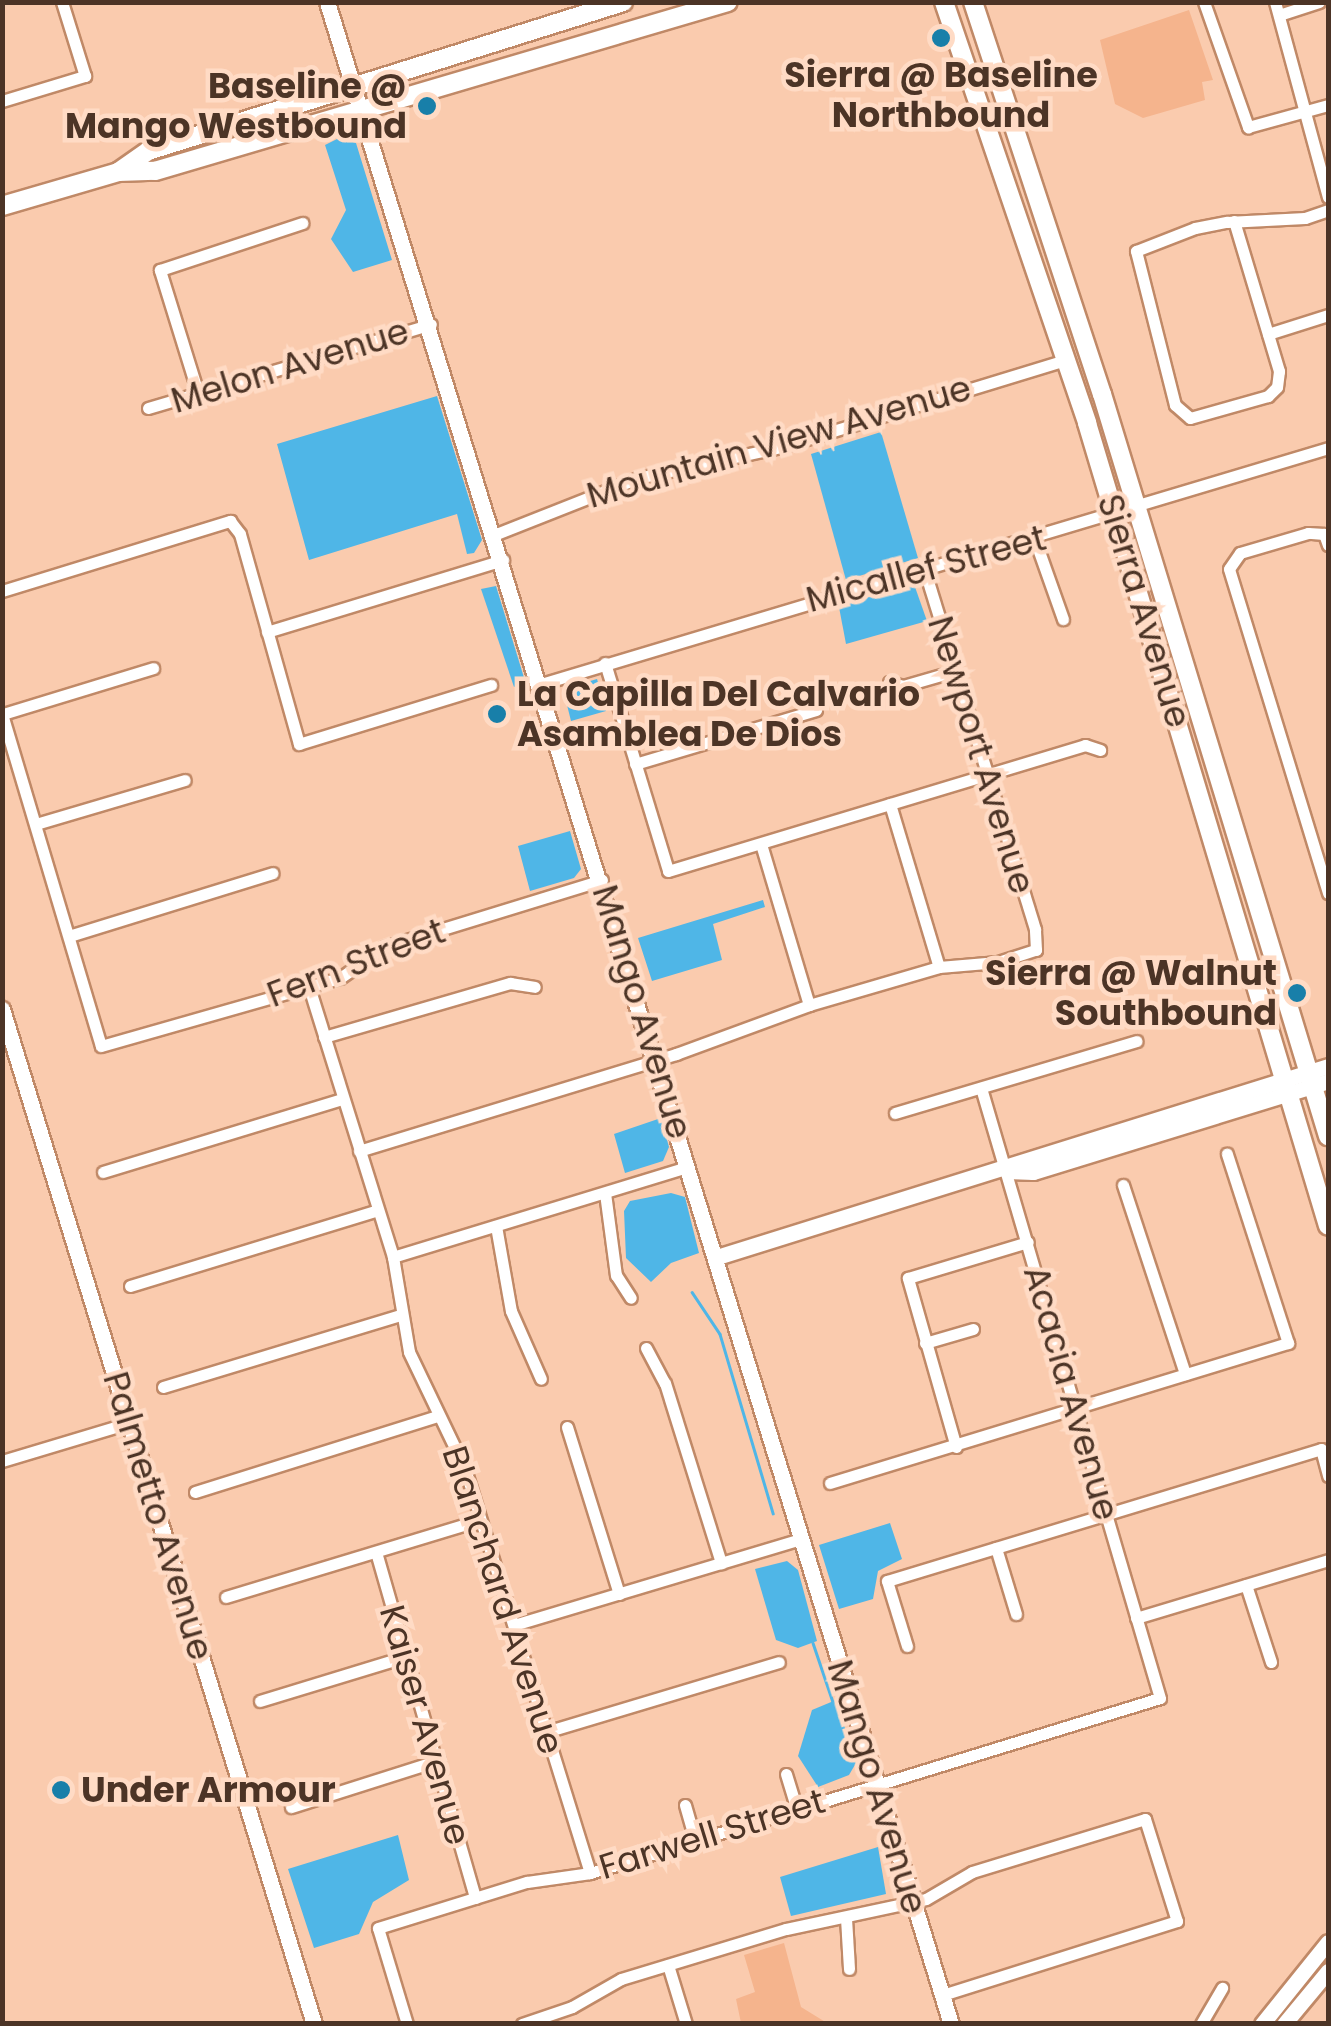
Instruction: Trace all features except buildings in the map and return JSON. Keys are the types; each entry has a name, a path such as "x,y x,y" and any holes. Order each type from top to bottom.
{"main road":[{"path":"118,172 148,151 623,2"},
{"path":"2,206 118,172 155,171 728,2"},
{"name":"Sierra Avenue","path":"944,2 1115,515 1328,1226"},
{"name":"Sierra Avenue","path":"973,2 1138,508 1317,1079 1328,1136"}],"street":[{"path":"2,102 85,76 62,2"},
{"name":"Mango Avenue","path":"328,2 496,534 950,2024"},
{"path":"1204,2 1248,127 1328,105"},
{"path":"1320,2 1277,9 1309,111 1328,197"},
{"path":"1234,221 1268,334 1276,387 1268,396 1190,418 1174,405 1136,252 1195,228 1234,221 1328,210"},
{"path":"198,393 160,270 302,223"},
{"path":"1268,334 1328,315"},
{"name":"Melon Avenue","path":"148,408 431,324"},
{"name":"Mountain View Avenue","path":"496,534 638,478 781,447 1065,360"},
{"name":"Micallef Street","path":"542,684 923,566 1035,540 1328,451"},
{"path":"2,591 230,521 240,534 299,744 491,685"},
{"path":"1326,539 1240,553 1229,569 1328,894"},
{"path":"1035,540 1062,619"},
{"path":"267,632 503,560"},
{"name":"Newport Avenue","path":"923,566 1038,944 1029,954 998,962 939,967"},
{"path":"606,663 668,872 1086,745 1100,750"},
{"path":"153,668 3,714 69,936 272,873"},
{"path":"889,682 903,686 955,671"},
{"path":"634,764 816,710"},
{"path":"36,824 185,780"},
{"path":"359,1151 657,1060 809,1005 939,967 890,804"},
{"path":"760,844 809,1005"},
{"name":"Fern Street","path":"69,936 101,1046 309,987 347,974 384,947 602,880"},
{"path":"324,1038 510,983 535,987"},
{"name":"Blanchard Avenue","path":"309,987 339,1100 392,1257 400,1315 437,1416 459,1454 590,1873"},
{"name":"Palmetto Avenue","path":"2,1009 314,2024"},
{"path":"896,1113 1137,1042"},
{"path":"717,1257 1007,1172 1028,1158 1317,1079 1328,1066"},
{"name":"Acacia Avenue","path":"981,1088 1160,1698"},
{"path":"103,1172 339,1100"},
{"path":"830,1484 1077,1412 1288,1342 1227,1154"},
{"path":"392,1257 688,1167"},
{"path":"1123,1184 1185,1374"},
{"path":"605,1193 616,1275 631,1298"},
{"path":"130,1286 376,1211"},
{"path":"496,1226 512,1311 541,1380"},
{"path":"956,1447 908,1278 1028,1242"},
{"path":"163,1387 400,1315"},
{"path":"925,1343 973,1328"},
{"path":"646,1348 664,1382 722,1563"},
{"path":"195,1492 437,1416"},
{"path":"2,1461 130,1423"},
{"path":"568,1427 619,1594"},
{"path":"907,1646 887,1581 1320,1450 1328,1476"},
{"path":"226,1597 479,1520"},
{"path":"514,1625 801,1538"},
{"path":"996,1548 1016,1614"},
{"name":"Kaiser Avenue","path":"376,1552 440,1760 475,1898"},
{"path":"1136,1618 1328,1560"},
{"path":"1246,1585 1270,1662"},
{"path":"260,1701 407,1656"},
{"path":"546,1732 778,1662"},
{"name":"Farwell Street","path":"407,2024 378,1928 475,1898 590,1873 1160,1698"},
{"path":"291,1806 440,1760"},
{"path":"786,1774 797,1809"},
{"path":"685,1805 695,1841"},
{"path":"522,2024 554,2019 611,1983 912,1902 972,1872 1145,1819 1176,1921 942,1995"},
{"path":"846,1918 849,1969"},
{"path":"1262,2024 1328,1942"},
{"path":"668,1965 686,2024"},
{"path":"1284,2024 1328,1970"},
{"path":"1202,2024 1222,1988"}],"shaded area":[{"path":"1189,10 1213,80 1202,82 1205,100 1143,118 1115,104 1100,40"},
{"path":"784,1943 801,2007 827,2023 741,2023 736,1999 755,1992 744,1955"}],"water":[{"path":"339,138 356,143 392,260 353,272 331,239 346,210 325,145"},
{"path":"437,396 482,540 474,553 467,554 457,514 309,560 277,444"},
{"path":"881,432 918,558 846,580 811,454"},
{"path":"908,584 915,587 927,621 846,644 839,607"},
{"path":"496,586 525,681 514,687 481,589"},
{"path":"597,679 606,711 571,721 563,689"},
{"path":"570,831 581,869 574,878 530,891 518,846"},
{"path":"763,900 765,907 713,924 722,960 652,981 638,938"},
{"path":"661,1118 669,1147 663,1161 625,1173 614,1134"},
{"path":"671,1193 685,1197 699,1253 671,1263 651,1282 626,1258 624,1211 630,1201"},
{"path":"890,1523 902,1559 878,1571 873,1599 839,1609 819,1545"},
{"path":"787,1561 798,1570 817,1641 798,1648 776,1640 755,1569"},
{"path":"836,1700 856,1763 849,1775 818,1787 798,1756 812,1710"},
{"path":"398,1835 409,1880 373,1902 359,1934 314,1948 288,1869"},
{"path":"878,1847 886,1894 791,1916 780,1877"}],"waterway":[{"path":"692,1292 720,1334 773,1513"},
{"path":"813,1643 833,1702"}],"place":[{"name":"Sierra @ Baseline Northbound","path":"941,38"},
{"name":"Baseline @ Mango Westbound","path":"427,106"},
{"name":"La Capilla Del Calvario Asamblea De Dios","path":"497,714"},
{"name":"Sierra @ Walnut Southbound","path":"1297,993"},
{"name":"Under Armour","path":"61,1790"}]}
